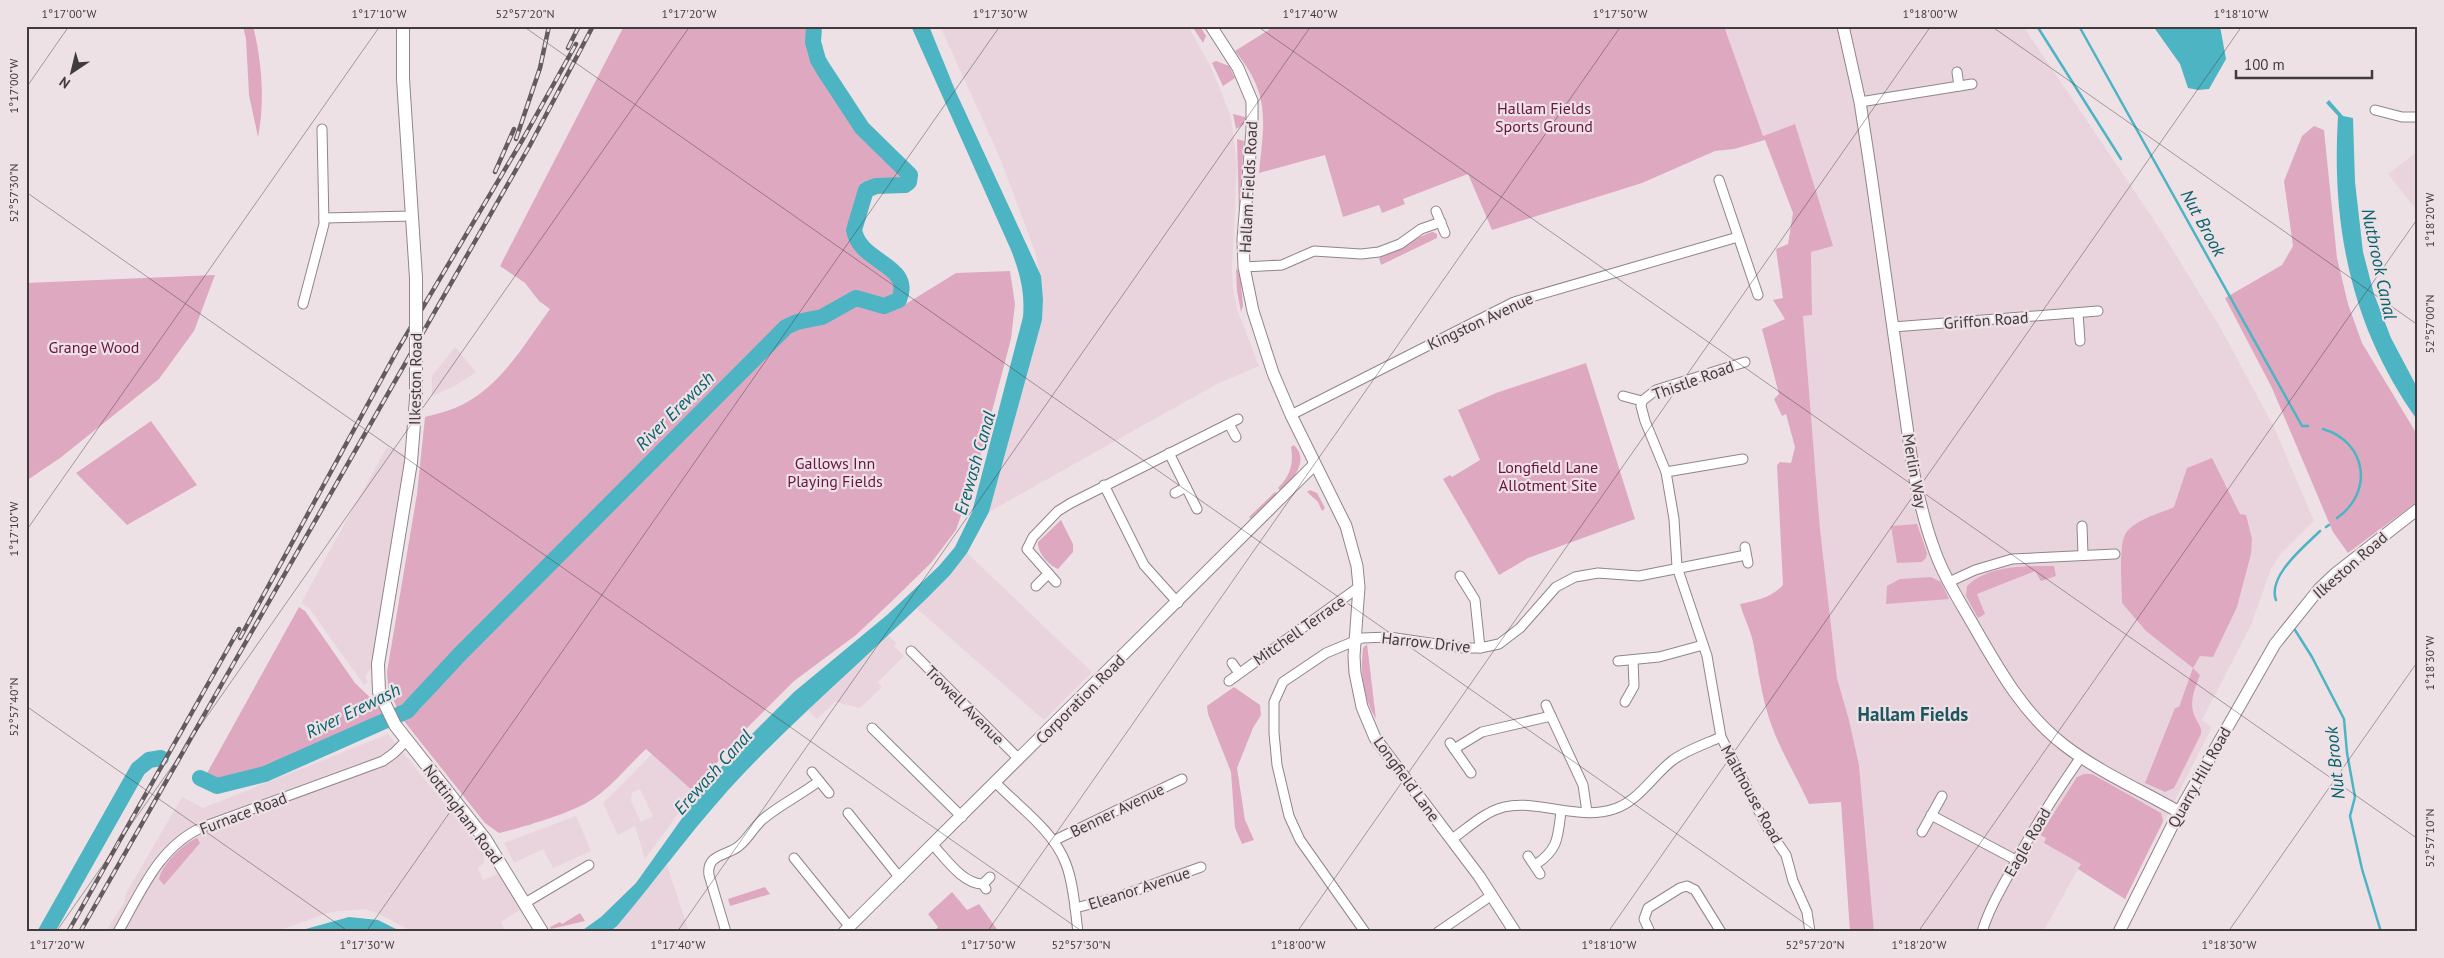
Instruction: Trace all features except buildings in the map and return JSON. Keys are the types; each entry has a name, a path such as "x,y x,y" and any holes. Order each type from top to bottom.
{"main road":[{"name":"Ilkeston Road","path":"395,725 387,711 378,687 378,664 411,462 416,399 416,278 403,79 403,26"},
{"name":"Nottingham Road","path":"395,725 485,839 542,932"}],"street":[{"name":"Hallam Fields Road","path":"1211,26 1238,68 1252,101 1252,130 1243,239 1244,267 1255,320 1272,372 1314,466"},
{"name":"Merlin Way","path":"1844,26 1860,102 1920,506 1934,548 1949,582 1998,667 2027,708 2048,731 2081,757 2179,812"},
{"path":"1957,72 1959,86"},
{"path":"1860,102 1972,84"},
{"path":"2375,110 2402,117 2418,117"},
{"path":"303,304 324,218 322,129"},
{"path":"1719,180 1758,295"},
{"path":"1436,211 1445,233"},
{"path":"324,218 413,216"},
{"path":"1244,267 1278,266 1314,251 1362,254 1379,252 1400,244 1421,229 1441,222"},
{"name":"Kingston Avenue","path":"1291,415 1514,302 1738,237"},
{"name":"Griffon Road","path":"1893,327 2098,312"},
{"path":"2078,313 2080,341"},
{"name":"Thistle Road","path":"1642,401 1656,390 1745,362"},
{"name":"Thistle Road","path":"1623,396 1642,401"},
{"name":"Thistle Road","path":"1642,401 1645,421 1666,472 1674,518 1678,567"},
{"path":"1056,582 1029,553 1028,546 1030,540 1058,512 1104,485 1238,419"},
{"path":"1229,424 1236,438"},
{"path":"1169,453 1197,509"},
{"path":"1666,472 1743,459"},
{"name":"Longfield Lane","path":"1314,466 1346,526 1357,566 1359,587 1355,639 1355,673 1359,697 1375,738 1492,895 1515,932"},
{"name":"Corporation Road","path":"847,929 1178,603 1314,466"},
{"path":"1104,485 1144,565 1178,603"},
{"path":"1175,493 1186,487"},
{"name":"Ilkeston Road","path":"2287,627 2319,589 2351,559 2418,509"},
{"path":"2082,526 2083,555"},
{"path":"1949,582 1975,570 2012,559 2115,554"},
{"name":"Harrow Drive","path":"1355,639 1389,638 1480,648 1504,642 1523,625 1556,587 1576,577 1598,573 1639,576 1746,555"},
{"name":"Malthouse Road","path":"1678,567 1709,665 1721,737 1762,818 1785,854 1807,912 1810,932"},
{"path":"1036,586 1048,574"},
{"path":"1460,576 1475,600 1480,648"},
{"name":"Mitchell Terrace","path":"1228,681 1359,587"},
{"name":"Quarry Hill Road","path":"2119,932 2179,812 2254,678 2287,627"},
{"path":"1355,639 1326,653 1283,682 1274,702 1274,733 1277,765 1291,823 1300,840 1365,932"},
{"path":"1618,661 1672,654 1703,645"},
{"name":"Trowell Avenue","path":"911,651 1019,759"},
{"path":"1626,702 1634,686 1633,660"},
{"name":"Mitchell Terrace","path":"1232,663 1239,673"},
{"path":"1546,704 1583,785 1587,812"},
{"path":"1471,773 1452,746 1482,732 1551,716"},
{"path":"878,730 962,817"},
{"path":"1452,840 1487,814 1505,807 1525,806 1560,812 1615,809 1625,804 1679,756 1721,737"},
{"name":"Furnace Road","path":"118,932 155,868 181,839 203,827 382,761 394,753 406,741"},
{"name":"Eagle Road","path":"1982,932 1988,915 2016,860 2045,811 2081,757"},
{"path":"812,772 829,793"},
{"name":"Benner Avenue","path":"1053,841 1182,779"},
{"path":"726,932 710,875 709,867 712,861 718,856 738,847 760,822 819,781"},
{"path":"996,783 1053,841 1066,863 1078,932"},
{"path":"1922,832 1942,796"},
{"path":"1534,865 1554,848 1560,812"},
{"path":"848,813 900,878"},
{"path":"1932,815 2016,860"},
{"path":"933,845 962,876 974,883 984,887 990,877"},
{"path":"1528,856 1540,874"},
{"path":"794,858 847,929"},
{"name":"Eleanor Avenue","path":"1075,908 1115,898 1201,867"},
{"path":"525,903 586,871"},
{"path":"1650,932 1644,920 1647,910 1680,888 1687,886 1695,890 1721,932"},
{"path":"1438,932 1492,895"}],"shaded area":[{"path":"940,26 1188,26 1211,67 1231,117 1237,163 1232,268 1233,288 1237,309 1259,366 1215,385 989,512 1042,320 1043,299 1036,254 1000,158"},
{"path":"1724,26 2023,26 2160,229 2220,327 2274,427 2314,521 2280,555 2271,569 2251,625 2202,720 2212,727 2125,899 2078,869 2043,932 1874,932 1859,765 1837,678 1820,529 1803,316 1812,315 1811,251 1832,246 1795,125 1763,136"},
{"path":"2418,151 2418,212 2388,174"},
{"path":"455,347 476,372 455,386 432,396 432,376"},
{"path":"387,447 406,455 372,666 365,677 368,682 364,685 309,608 301,603"},
{"path":"967,553 1092,672 1044,720 916,608 950,575"},
{"path":"888,635 897,643 894,646 904,656 878,682 882,687 860,708 835,702 817,719 808,710"},
{"path":"388,734 483,851 484,862 478,868 483,880 498,874 520,910 501,922 506,932 413,932 377,913 364,909 331,912 275,932 105,932 124,903 126,893 182,797 203,808"},
{"path":"652,754 694,792 645,859 635,826 618,835 603,803","holes":["640,789 653,816 641,822 631,801 632,793"]},
{"path":"576,816 591,851 553,868 543,849 514,863 504,843"},
{"path":"667,865 689,932 609,932 617,926"}],"green space":[{"path":"243,26 253,26 259,53 262,96 258,137 249,95 246,39"},
{"path":"624,26 810,26 808,41 816,67 859,128 906,179 901,182 870,181 861,183 858,207 849,233 862,254 886,269 898,281 900,287 889,299 855,292 823,312 795,315 788,318 668,435 643,464 415,696 397,708 388,687 387,672 417,494 425,417 455,408 485,390 509,366 550,309 539,301 525,283 500,266"},
{"path":"1192,26 1200,26 1206,36 1203,43"},
{"name":"Hallam Fields Sports Ground","path":"1268,26 1724,26 1763,136 1795,124 1833,246 1811,252 1812,315 1803,316 1820,529 1837,678 1859,765 1874,932 1850,932 1841,802 1809,804 1769,718 1753,642 1740,604 1769,596 1783,585 1777,465 1780,462 1791,463 1795,447 1786,414 1782,416 1774,399 1779,394 1762,329 1785,319 1773,300 1783,298 1776,249 1788,244 1793,213 1765,140 1734,149 1715,151 1642,183 1492,230 1468,174 1403,199 1405,204 1382,213 1379,205 1343,217 1325,155 1259,173 1263,123 1260,95 1255,81 1235,51 1270,29"},
{"path":"1216,61 1229,66 1235,78 1223,86 1212,63"},
{"path":"1233,114 1245,117 1245,124 1236,129"},
{"path":"2314,126 2324,130 2337,258 2348,304 2362,343 2418,436 2418,501 2348,553 2333,532 2272,388 2225,298 2282,265 2293,246 2284,181 2302,136"},
{"path":"1237,139 1244,141 1239,214"},
{"path":"1433,232 1437,234 1437,238 1381,265 1379,258"},
{"path":"1236,269 1240,271 1243,306 1241,312 1237,291"},
{"name":"Gallows Inn Playing Fields","path":"1010,271 1015,304 1011,339 976,472 956,530 931,563 856,635 794,681 736,739 694,792 646,749 614,781 593,799 584,804 561,814 499,833 485,823 404,721 420,709 462,661 792,327 830,317 859,302 886,310 896,310 956,273"},
{"name":"Grange Wood","path":"215,275 194,331 159,379 60,458 26,481 26,283"},
{"name":"Longfield Lane Allotment Site","path":"1586,363 1635,519 1528,558 1499,575 1443,479 1450,475 1452,477 1480,460 1458,410 1496,393"},
{"path":"151,421 197,485 127,525 76,473"},
{"path":"1294,445 1299,451 1300,463 1295,475 1281,491 1278,488 1286,479 1290,469 1292,459 1291,447"},
{"path":"2212,458 2240,514 2246,515 2252,539 2251,554 2237,607 2213,657 2200,656 2193,668 2146,631 2122,603 2122,546 2126,533 2130,528 2148,517 2174,507 2187,468"},
{"path":"1310,490 1317,493 1325,508 1322,511 1318,502 1307,492"},
{"path":"1275,492 1277,494 1251,519 1249,517"},
{"path":"1061,520 1073,544 1073,552 1058,569 1044,558 1039,550 1038,542"},
{"path":"1917,524 1927,553 1926,558 1922,562 1897,563 1891,526"},
{"path":"2031,566 2054,566 2056,576 2041,581 2035,571 1977,594 1985,614 1978,618 1966,596 1967,586 1976,579 1997,570"},
{"path":"1931,577 1941,582 1949,599 1886,604 1887,586 1900,579"},
{"path":"299,607 305,611 355,683 376,703 383,713 306,751 224,782 206,775"},
{"path":"1367,644 1376,719 1365,694 1362,675 1363,648"},
{"path":"2193,668 2200,675 2194,692 2192,708 2201,728 2201,734 2174,788 2165,792 2145,783 2175,708 2179,707"},
{"path":"1234,687 1260,705 1261,715 1253,728 1237,768 1245,820 1254,840 1242,844 1235,828 1231,772 1208,714 1207,706"},
{"path":"2084,774 2092,774 2161,813 2163,821 2125,899 2078,869 2081,864 2044,843 2046,838 2040,835 2077,777"},
{"path":"197,838 200,843 164,885 159,879 164,867 180,850"},
{"path":"765,887 770,894 730,906 728,899"},
{"path":"952,892 967,910 979,904 999,932 934,932 938,927 928,914"},
{"path":"580,913 585,921 551,929 550,927 560,922 562,924"}],"water":[{"path":"911,26 929,26 955,90 1041,276 1042,320 989,512 967,553 950,575 745,772 696,828 617,926 609,932 580,932 601,917 636,883 700,793 733,753 794,692 887,615 939,566 955,547 972,512 1023,317 1022,291 1011,250"},
{"path":"2153,26 2220,26 2226,59 2209,89 2198,90 2188,88 2180,64"},
{"path":"2329,100 2343,116 2353,118 2355,182 2363,252 2374,294 2391,338 2418,389 2418,421 2395,386 2377,350 2362,314 2351,276 2338,198 2338,116 2326,103"},
{"path":"349,917 378,920 402,932 295,932"}],"waterway":[{"name":"River Erewash","path":"200,778 217,786 265,774 407,711 460,654 786,327 797,322 822,317 856,298 884,306 899,300 902,288 899,279 893,271 866,250 858,241 854,230 866,190 876,186 905,185 909,182 910,175 862,128 824,70 818,60 813,42 814,26"},
{"path":"2037,26 2121,159"},
{"name":"Nut Brook","path":"2079,26 2302,426 2308,426"},
{"name":"Nut Brook","path":"2323,429 2338,435 2349,445 2357,456 2360,469 2357,495 2349,507 2337,518"},
{"name":"Nut Brook","path":"2276,600 2277,581 2282,572 2297,553 2320,531"},
{"name":"Nut Brook","path":"2295,630 2312,657 2344,719 2347,753 2355,797 2350,816 2362,869 2381,932"},
{"name":"River Erewash","path":"46,932 138,769 149,760 161,758"}],"railway":[{"path":"516,139 540,68 549,26"},
{"path":"568,48 579,26"},
{"path":"80,932 529,147 593,26"},
{"path":"240,638 398,349 523,139 576,44"},
{"path":"495,172 514,129"},
{"path":"68,932 239,629"}],"district":[{"name":"Hallam Fields","path":"1913,714"}],"water label":[{"name":"Nutbrook Canal","path":"2379,264"},
{"name":"Erewash Canal","path":"975,463"},
{"name":"Erewash Canal","path":"713,772"}]}
